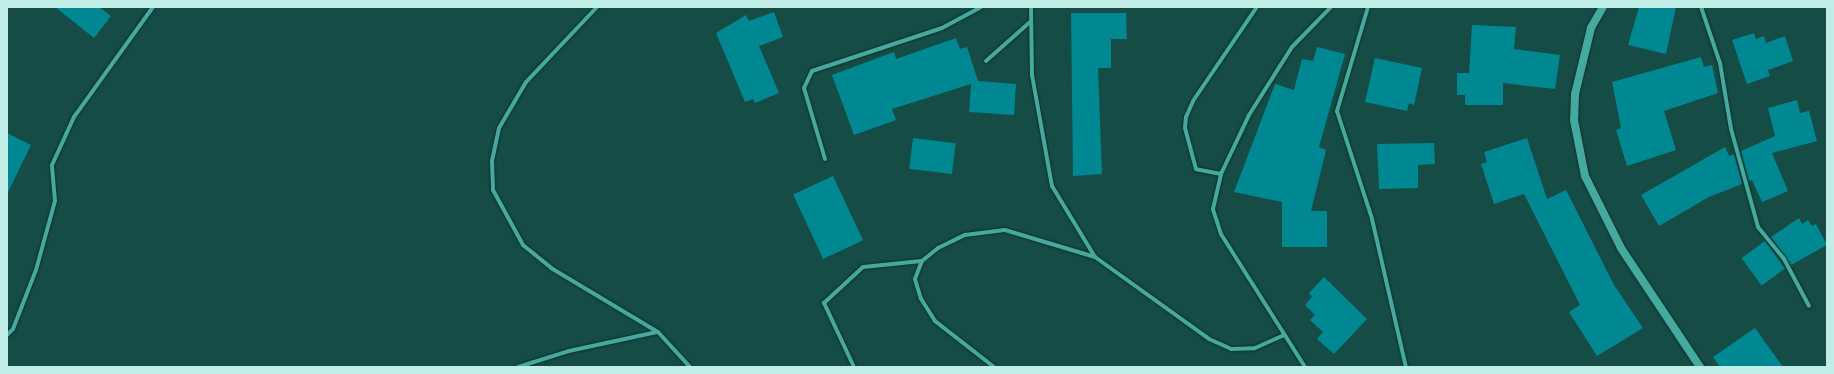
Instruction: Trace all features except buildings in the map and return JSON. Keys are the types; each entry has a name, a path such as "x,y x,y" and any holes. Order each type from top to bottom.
{"street":[{"path":"7,335 13,329 36,270 55,201 52,165 74,117 153,7"},
{"path":"597,7 526,82 499,128 492,160 493,190 523,245 550,268 658,332 690,367"},
{"path":"825,159 804,88 812,71 942,28 982,7"},
{"path":"1030,7 1032,75 1052,186 1095,257"},
{"path":"1221,174 1196,169 1185,128 1186,117 1193,101 1257,7"},
{"path":"1305,367 1221,234 1213,210 1221,174 1249,115 1292,47 1332,7"},
{"path":"1368,7 1337,111 1372,219 1406,367"},
{"path":"1603,7 1591,28 1575,94 1574,120 1585,176 1621,248 1700,367"},
{"path":"1701,7 1720,63 1731,129 1758,226 1784,259 1809,306"},
{"path":"986,61 1031,21"},
{"path":"994,367 935,321 921,299 915,279 922,261 938,248 965,235 1005,230 1095,257 1209,339 1230,349 1255,348 1284,335"},
{"path":"854,367 824,303 863,267 922,261"},
{"path":"518,367 569,351 658,332"}]}
